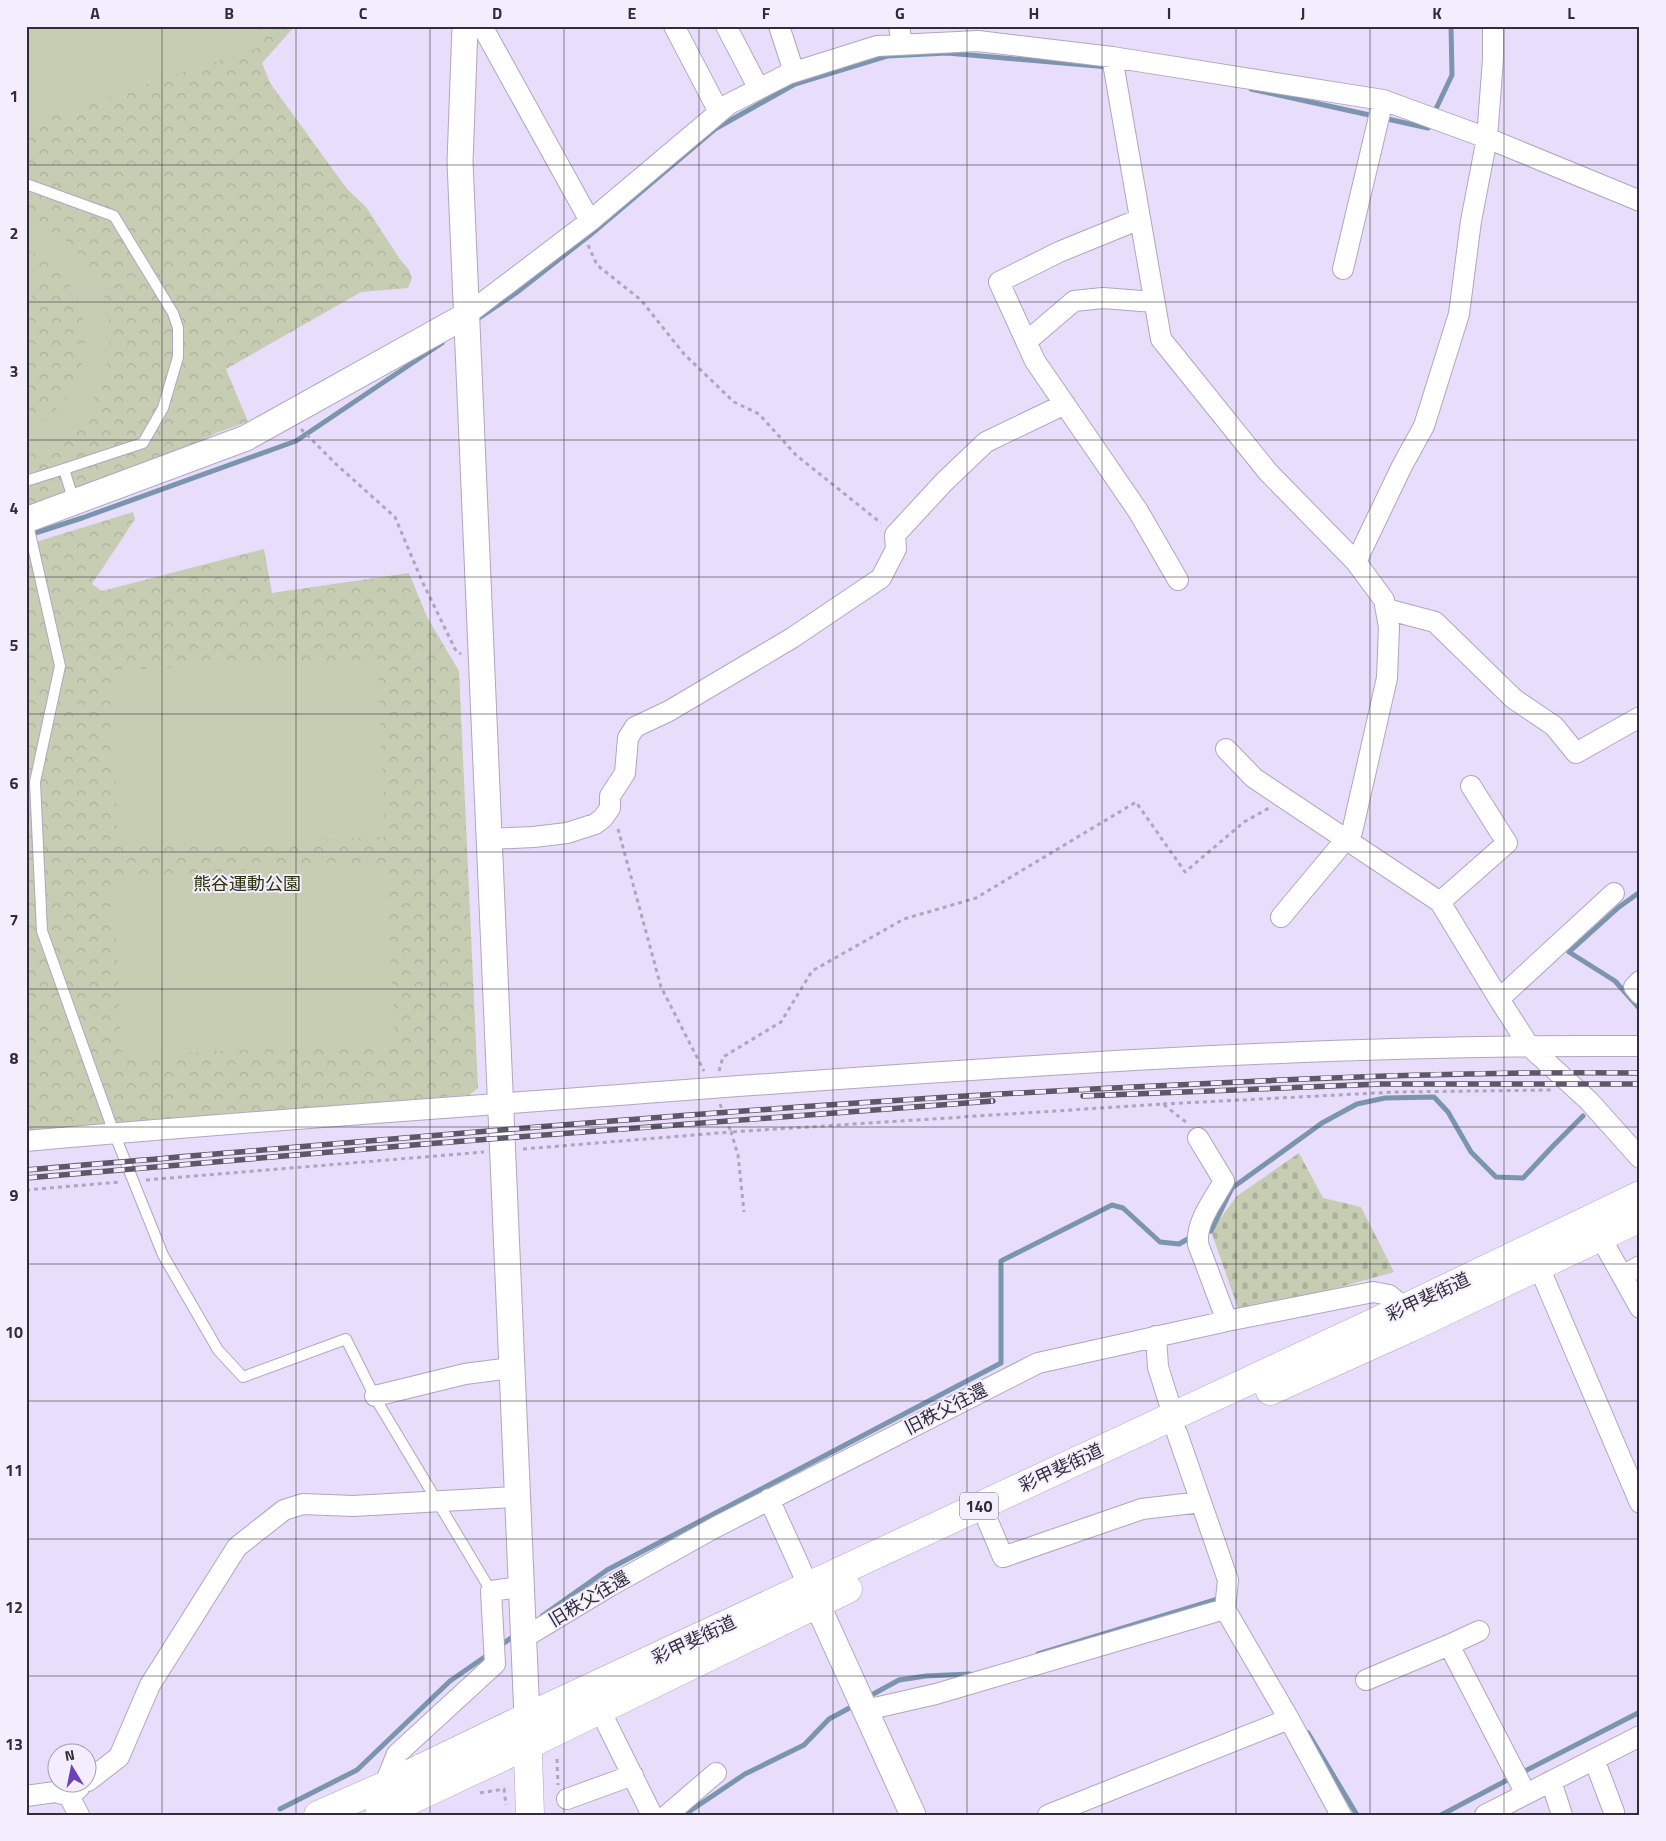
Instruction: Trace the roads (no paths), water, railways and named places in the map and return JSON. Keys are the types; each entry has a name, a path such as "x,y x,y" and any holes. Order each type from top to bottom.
{"main road":[{"name":"彩甲斐街道","path":"379,1815 528,1745 595,1699 1175,1424 1405,1308 1640,1195"},
{"name":"彩甲斐街道","path":"1175,1424 1412,1327 1640,1218"},
{"name":"彩甲斐街道","path":"318,1815 384,1786 527,1717 595,1699"},
{"path":"518,1810 528,1745 527,1717"}],"street":[{"path":"465,26 460,162 466,328 527,1717"},
{"path":"482,26 585,225"},
{"path":"674,26 719,112"},
{"path":"726,26 759,89"},
{"path":"779,26 794,72"},
{"path":"1356,562 1402,466 1424,426 1459,314 1470,221 1487,138 1493,60 1493,26"},
{"path":"27,521 246,438 287,415 466,328 729,104 794,72 877,46 900,36 978,41 1112,57 1382,102 1487,138 1637,196"},
{"path":"1112,57 1161,340 1268,472 1356,562 1384,600 1386,609 1389,627 1387,678 1352,832 1282,917"},
{"path":"1343,269 1382,102"},
{"path":"1140,219 1059,252 999,282 1035,361 1138,510 1178,580"},
{"path":"1026,342 1074,301 1103,298 1154,302"},
{"path":"488,839 567,834 595,824 604,818 610,808 610,796 625,773 628,738 635,727 669,710 792,638 881,578 896,549 895,535 945,481 986,442 1065,404"},
{"path":"1386,609 1435,622 1514,699 1554,726 1576,753 1640,717"},
{"path":"1226,749 1254,778 1440,902 1498,999 1529,1046 1589,1101 1640,1158"},
{"path":"1440,902 1507,843 1471,786"},
{"path":"1498,999 1614,893"},
{"path":"1640,982 1634,987 1640,994"},
{"path":"26,1140 864,1076 1207,1055 1529,1046 1640,1046"},
{"path":"1198,1138 1224,1181 1203,1218 1198,1233 1198,1244 1227,1321"},
{"path":"1601,1238 1640,1308"},
{"path":"1622,1276 1640,1266"},
{"path":"1539,1267 1639,1501"},
{"name":"旧秩父往還","path":"522,1628 619,1581 716,1526 1038,1363 1156,1336 1372,1292 1389,1295 1405,1308"},
{"path":"1156,1336 1158,1367 1175,1424 1228,1580 1226,1609 1342,1815"},
{"path":"375,1396 465,1374 511,1368"},
{"path":"98,1773 119,1756 150,1685 237,1546 284,1510 303,1504 353,1506 516,1497"},
{"path":"769,1499 912,1814"},
{"path":"985,1514 1003,1556 1142,1509 1201,1502"},
{"path":"384,1786 397,1754 495,1664 491,1591 520,1587"},
{"path":"866,1710 936,1694 1226,1609"},
{"path":"1366,1680 1479,1631"},
{"path":"1449,1645 1526,1794"},
{"path":"595,1699 652,1815"},
{"path":"1048,1815 1289,1719"},
{"path":"1484,1815 1640,1736"},
{"path":"1594,1759 1614,1812"},
{"path":"667,1815 716,1773"},
{"path":"567,1799 633,1775"},
{"path":"1551,1781 1562,1815"},
{"path":"26,1796 55,1792 69,1796 79,1815"}],"lane":[{"path":"26,184 114,216 173,313 178,328 178,357 163,408 143,443 26,481"},
{"path":"64,469 74,502"},
{"path":"27,521 60,666 35,782 42,931 114,1133 162,1255 218,1350 243,1376 346,1339 375,1396 491,1591"}],"waterway":[{"path":"1434,113 1452,75 1451,26"},
{"path":"476,320 516,293 590,235 715,129 795,84 887,56 947,53 1109,67"},
{"path":"1251,89 1374,116"},
{"path":"1383,118 1428,128 1431,121"},
{"path":"29,535 82,518 296,441 442,343"},
{"path":"1640,892 1619,907 1569,952 1615,981 1640,1009"},
{"path":"1203,1232 1211,1231 1232,1188 1322,1123 1357,1104 1385,1098 1434,1097 1448,1112 1471,1152 1496,1177 1523,1178 1583,1116"},
{"path":"542,1616 607,1570 1001,1363 1001,1261 1112,1205 1123,1208 1160,1242 1179,1244 1193,1236"},
{"path":"1038,1654 1218,1599 1221,1602"},
{"path":"500,1646 515,1635"},
{"path":"280,1809 357,1770 450,1681 489,1654"},
{"path":"866,1698 899,1680 926,1676 970,1674"},
{"path":"684,1815 745,1774 804,1745 829,1719 855,1705"},
{"path":"1521,1773 1640,1712"},
{"path":"1308,1733 1357,1815"},
{"path":"1441,1815 1513,1777"}],"railway":[{"path":"26,1170 602,1122 1033,1092 1408,1075 1640,1073"},
{"path":"1083,1096 1381,1084 1640,1084"},
{"path":"26,1178 425,1144 993,1101"}],"park label":[{"name":"熊谷運動公園","path":"247,884"}]}
